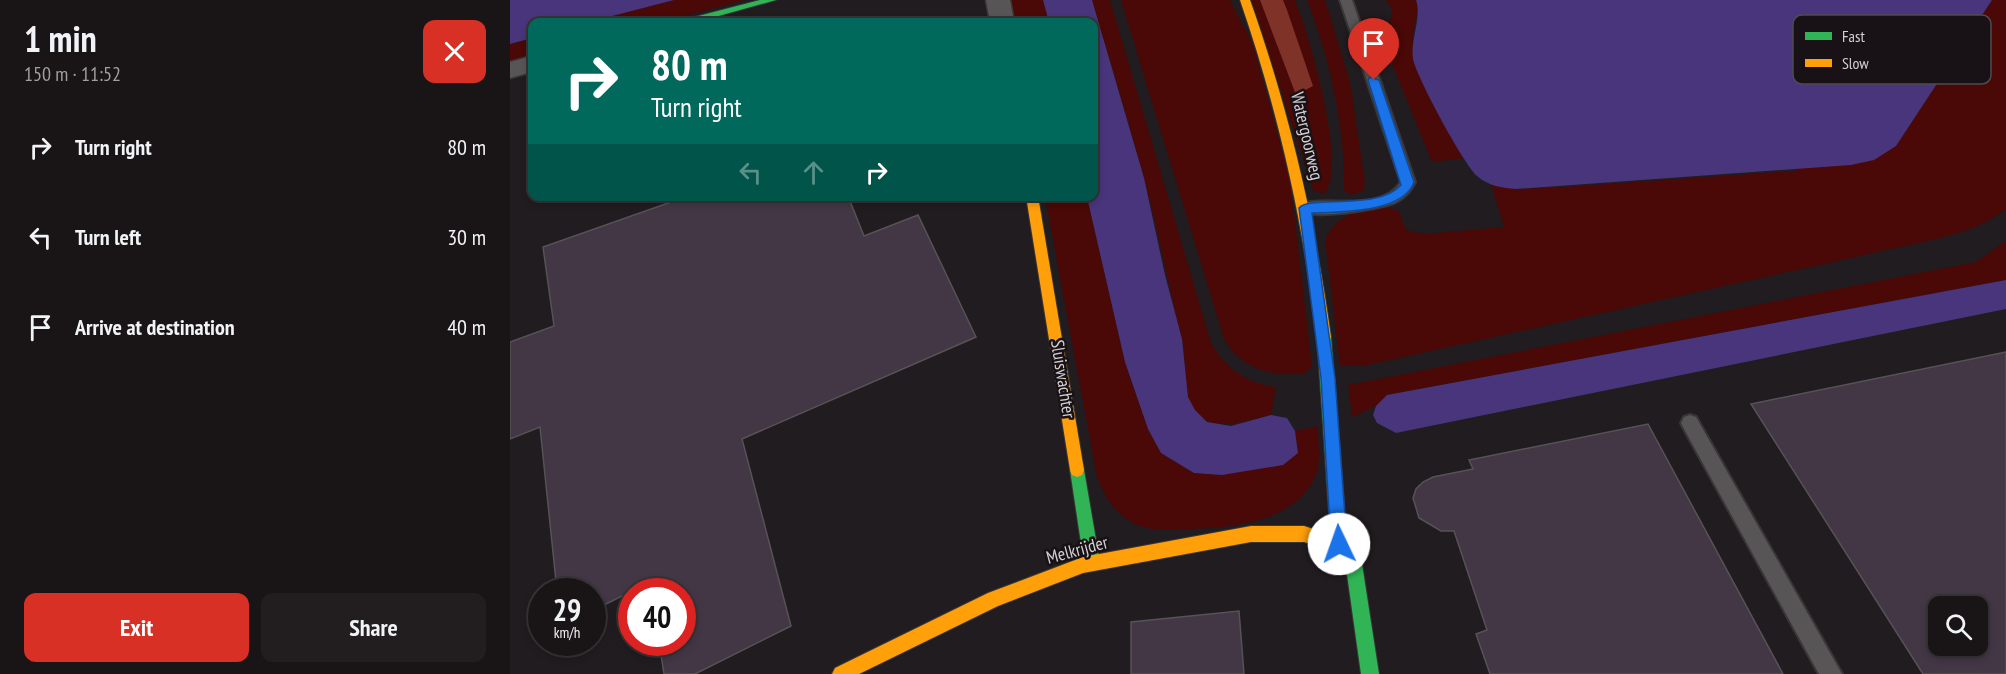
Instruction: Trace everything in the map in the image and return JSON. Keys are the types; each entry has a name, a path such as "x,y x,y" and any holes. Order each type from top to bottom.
{"street":[{"path":"702,18 771,0"},
{"path":"998,0 1001,18"},
{"name":"Watergoorweg","path":"1245,0 1273,74 1305,208 1328,378 1339,544 1354,564 1370,674"},
{"path":"510,70 528,65"},
{"name":"Sluiswachter","path":"1033,201 1092,563"},
{"name":"Melkrijder","path":"841,674 981,605 1048,576 1092,563 1257,532 1317,534 1339,544"}],"lane":[{"path":"1305,208 1336,208 1381,202 1400,195 1408,182 1346,0"},
{"path":"1690,423 1831,674"}],"shaded area":[{"path":"510,0 674,0 604,18 528,18 528,39 510,44"},
{"path":"674,0 744,0 677,18 604,18"},
{"path":"1009,0 1043,0 1048,18 1012,18"},
{"path":"1043,0 1092,0 1097,18 1048,18"},
{"path":"1092,0 1110,0 1211,343 1223,360 1238,373 1256,382 1276,387 1271,415 1221,424 1203,418 1190,403 1187,394 1183,344 1153,215"},
{"path":"1121,0 1230,0 1253,45 1290,179 1312,366 1304,374 1280,374 1258,369 1239,358 1224,339"},
{"path":"1252,0 1260,0 1296,94 1302,56 1283,0 1295,0 1309,40 1324,99 1329,130 1332,157 1330,180 1324,194 1313,190"},
{"path":"1260,0 1283,0 1287,10 1313,86 1296,95"},
{"path":"1307,0 1325,0 1350,82 1365,182 1363,191 1350,195 1344,190 1339,117 1329,70"},
{"path":"1386,0 1416,0 1418,8 1412,38 1443,123 1464,158 1432,162 1386,49 1392,9"},
{"path":"1416,0 1992,0 1982,15 1793,15 1793,84 1937,84 1896,146 1874,160 1851,165 1516,189 1491,184 1477,176 1441,120 1413,59"},
{"path":"1992,0 2006,0 2006,209 1992,218 1977,226 1925,242 1363,366 1340,365 1325,240 1330,230 1346,216 1366,209 1398,210 1406,230 1423,234 1504,227 1491,184 1516,189 1550,188 1795,171 1914,84 1991,84 1991,15 1982,15"},
{"path":"1098,21 1144,178 1165,275 1182,339 1188,397 1195,410 1207,422 1231,426 1271,415 1287,418 1295,431 1298,453 1283,465 1222,475 1194,473 1161,453 1148,429 1125,362 1088,201 1098,201"},
{"path":"528,39 528,59 510,65 510,44"},
{"path":"1046,201 1088,201 1125,362 1148,429 1161,453 1194,473 1222,475 1283,465 1298,453 1295,431 1318,426 1318,467 1308,489 1295,502 1279,512 1242,524 1172,530 1139,526 1126,519 1115,509 1097,477"},
{"path":"2006,241 2006,280 1387,395 1376,406 1352,417 1348,385 1976,262"},
{"path":"2006,280 2006,309 1396,433 1377,423 1373,415 1376,406 1387,395"}],"building":[{"path":"674,201 850,201 864,236 918,215 976,337 742,439 791,626 695,674 664,674 661,656 696,656 696,578 618,578 618,598 606,604 606,578 556,578 540,427 510,439 510,342 554,326 543,247"},
{"path":"2006,352 2006,674 1923,674 1751,404"},
{"path":"1648,424 1783,674 1490,674 1476,634 1487,630 1454,531 1441,531 1419,518 1413,498 1416,489 1433,477 1473,469 1469,460"},
{"path":"1239,611 1244,674 1131,674 1131,622"}],"traffic: fast":[{"path":"702,18 771,0"},
{"path":"1324,337 1339,544 1354,564 1370,674"},
{"path":"1077,470 1092,563"}],"traffic: slow":[{"path":"1245,0 1273,84 1295,166 1312,250 1324,337"},
{"path":"1033,201 1077,470"},
{"path":"841,674 994,599 1083,565 1251,534 1304,534 1339,544"}],"route":[{"path":"1339,544 1335,451 1328,378 1305,208 1336,208 1381,202 1400,195 1406,186 1408,182 1374,80"}]}
